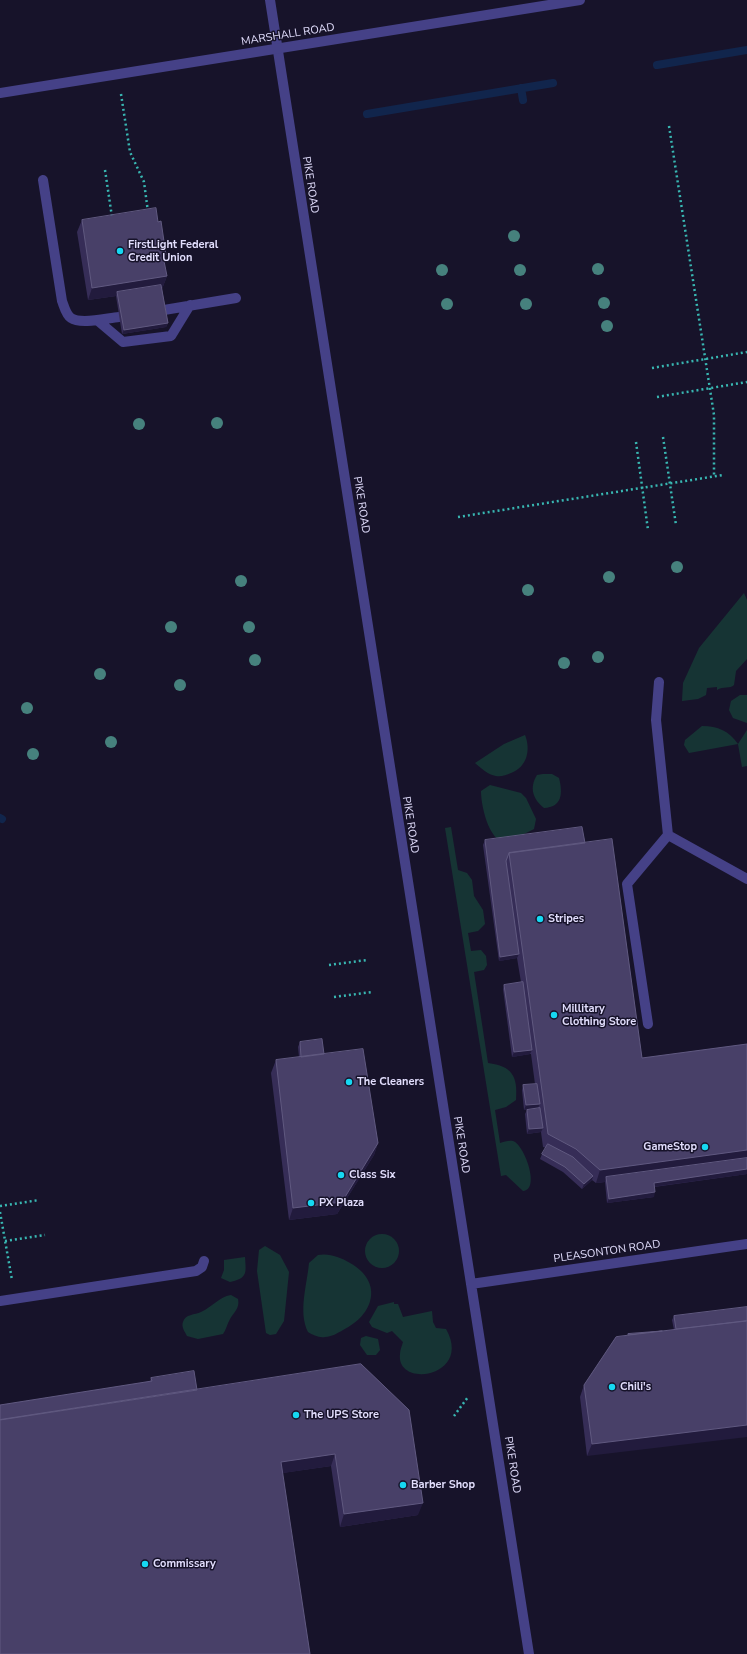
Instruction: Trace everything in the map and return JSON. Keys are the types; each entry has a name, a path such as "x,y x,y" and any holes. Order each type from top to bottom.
{"street":[{"name":"PIKE ROAD","path":"270,0 529,1654"},
{"name":"MARSHALL ROAD","path":"0,93 580,0"},
{"path":"43,180 62,301 65,309 70,318 79,321 119,317"},
{"path":"164,310 236,298"},
{"path":"97,320 123,342 172,336 190,306"},
{"path":"648,1024 627,884 668,835 656,720 659,682"},
{"path":"668,835 747,880"},
{"name":"PLEASONTON ROAD","path":"471,1284 747,1244"},
{"path":"0,1301 196,1270 202,1267 204,1261"}],"path":[{"path":"118,74 130,152 144,182 148,212"},
{"path":"669,126 714,415 714,476"},
{"path":"105,170 112,217"},
{"path":"652,368 747,352"},
{"path":"657,397 747,382"},
{"path":"663,437 676,525"},
{"path":"636,442 648,530"},
{"path":"458,517 723,475"},
{"path":"329,965 367,960"},
{"path":"334,998 372,992"},
{"path":"0,1206 40,1200"},
{"path":"0,1212 12,1280"},
{"path":"5,1241 45,1235"}],"green space":[{"path":"744,593 747,600 747,659 736,671 734,685 717,690 717,687 707,688 706,695 698,699 682,701 683,683 699,648"},
{"path":"740,695 747,695 747,723 733,718 729,710 731,701"},
{"path":"702,726 723,730 735,739 738,744 689,753 684,745 685,740"},
{"path":"747,730 747,766 742,767 738,744"},
{"path":"525,735 528,746 526,757 521,767 511,773 504,776 496,776 487,773 475,763 504,744"},
{"path":"552,774 559,778 561,789 560,799 558,802 550,807 544,808 537,801 533,793 533,784 537,775"},
{"path":"490,785 521,793 526,798 536,819 534,829 518,837 499,840 495,836 488,824 481,797 481,791"},
{"path":"451,827 458,870 467,873 472,880 474,896 483,910 485,924 478,931 468,933 471,951 481,950 486,956 487,965 484,970 474,972 488,1063 496,1064 508,1070 512,1074 516,1085 516,1100 506,1107 495,1110 500,1143 513,1141 522,1150 526,1158 531,1176 531,1183 528,1189 523,1191 506,1175 501,1176 445,828"},
{"path":"379,1234 385,1234 389,1235 396,1241 399,1251 398,1258 392,1265 385,1268 379,1268 375,1267 368,1261 365,1254 365,1248 366,1244 372,1237"},
{"path":"265,1246 280,1255 289,1272 284,1321 276,1334 270,1335 266,1333 257,1271 259,1250"},
{"path":"318,1255 334,1256 350,1263 361,1271 368,1279 371,1289 371,1298 368,1307 362,1316 354,1324 334,1335 327,1337 318,1337 308,1332 305,1324 303,1307 309,1263"},
{"path":"245,1257 245,1274 243,1277 230,1282 221,1278 224,1270 224,1260"},
{"path":"231,1295 238,1299 238,1305 223,1334 198,1339 187,1336 182,1326 186,1317 201,1312 219,1300"},
{"path":"394,1302 394,1304 398,1304 403,1317 432,1311 433,1322 436,1328 446,1329 452,1345 450,1358 442,1367 432,1373 420,1374 409,1372 402,1365 400,1354 403,1342 392,1331 387,1333 372,1327 369,1322 378,1306"},
{"path":"366,1336 378,1339 380,1350 376,1355 367,1355 360,1345 361,1338"}],"building":[{"name":"FirstLight Federal Credit Union","path":"156,208 158,222 161,221 166,255 163,256 167,276 92,288 82,220"},
{"path":"161,285 168,323 124,330 117,292"},
{"path":"582,827 585,843 509,853 506,861 519,954 500,957 485,840"},
{"path":"612,839 642,1058 747,1044 747,1150 600,1170 576,1149 548,1134 509,853"},
{"path":"523,982 532,1050 514,1052 504,985"},
{"path":"322,1039 324,1054 301,1057 300,1042"},
{"path":"363,1049 378,1143 342,1202 293,1208 276,1060"},
{"path":"537,1084 540,1104 526,1105 523,1085"},
{"path":"540,1108 543,1128 529,1129 527,1110"},
{"path":"548,1144 573,1157 593,1176 584,1184 565,1167 542,1154"},
{"path":"747,1158 747,1169 654,1183 655,1192 609,1199 606,1177"},
{"path":"747,1307 747,1321 676,1329 674,1316"},
{"path":"747,1321 747,1425 592,1444 584,1385 616,1337"},
{"path":"662,1331 628,1335 628,1334"},
{"name":"Commissary","path":"361,1364 409,1410 423,1503 344,1514 335,1454 281,1462 310,1654 0,1654 0,1420"},
{"path":"194,1371 197,1390 0,1420 0,1405 152,1381 151,1378"}],"waterway":[{"path":"657,65 747,50"},
{"path":"367,114 553,83"},
{"path":"521,88 523,100"}],"place":[{"name":"FirstLight Federal Credit Union","path":"120,251"},
{"name":"Stripes","path":"540,919"},
{"name":"Millitary Clothing Store","path":"554,1015"},
{"name":"The Cleaners","path":"349,1082"},
{"name":"GameStop","path":"705,1147"},
{"name":"Class Six","path":"341,1175"},
{"name":"PX Plaza","path":"311,1203"},
{"name":"Chili's","path":"612,1387"},
{"name":"The UPS Store","path":"296,1415"},
{"name":"Barber Shop","path":"403,1485"},
{"name":"Commissary","path":"145,1564"}]}
